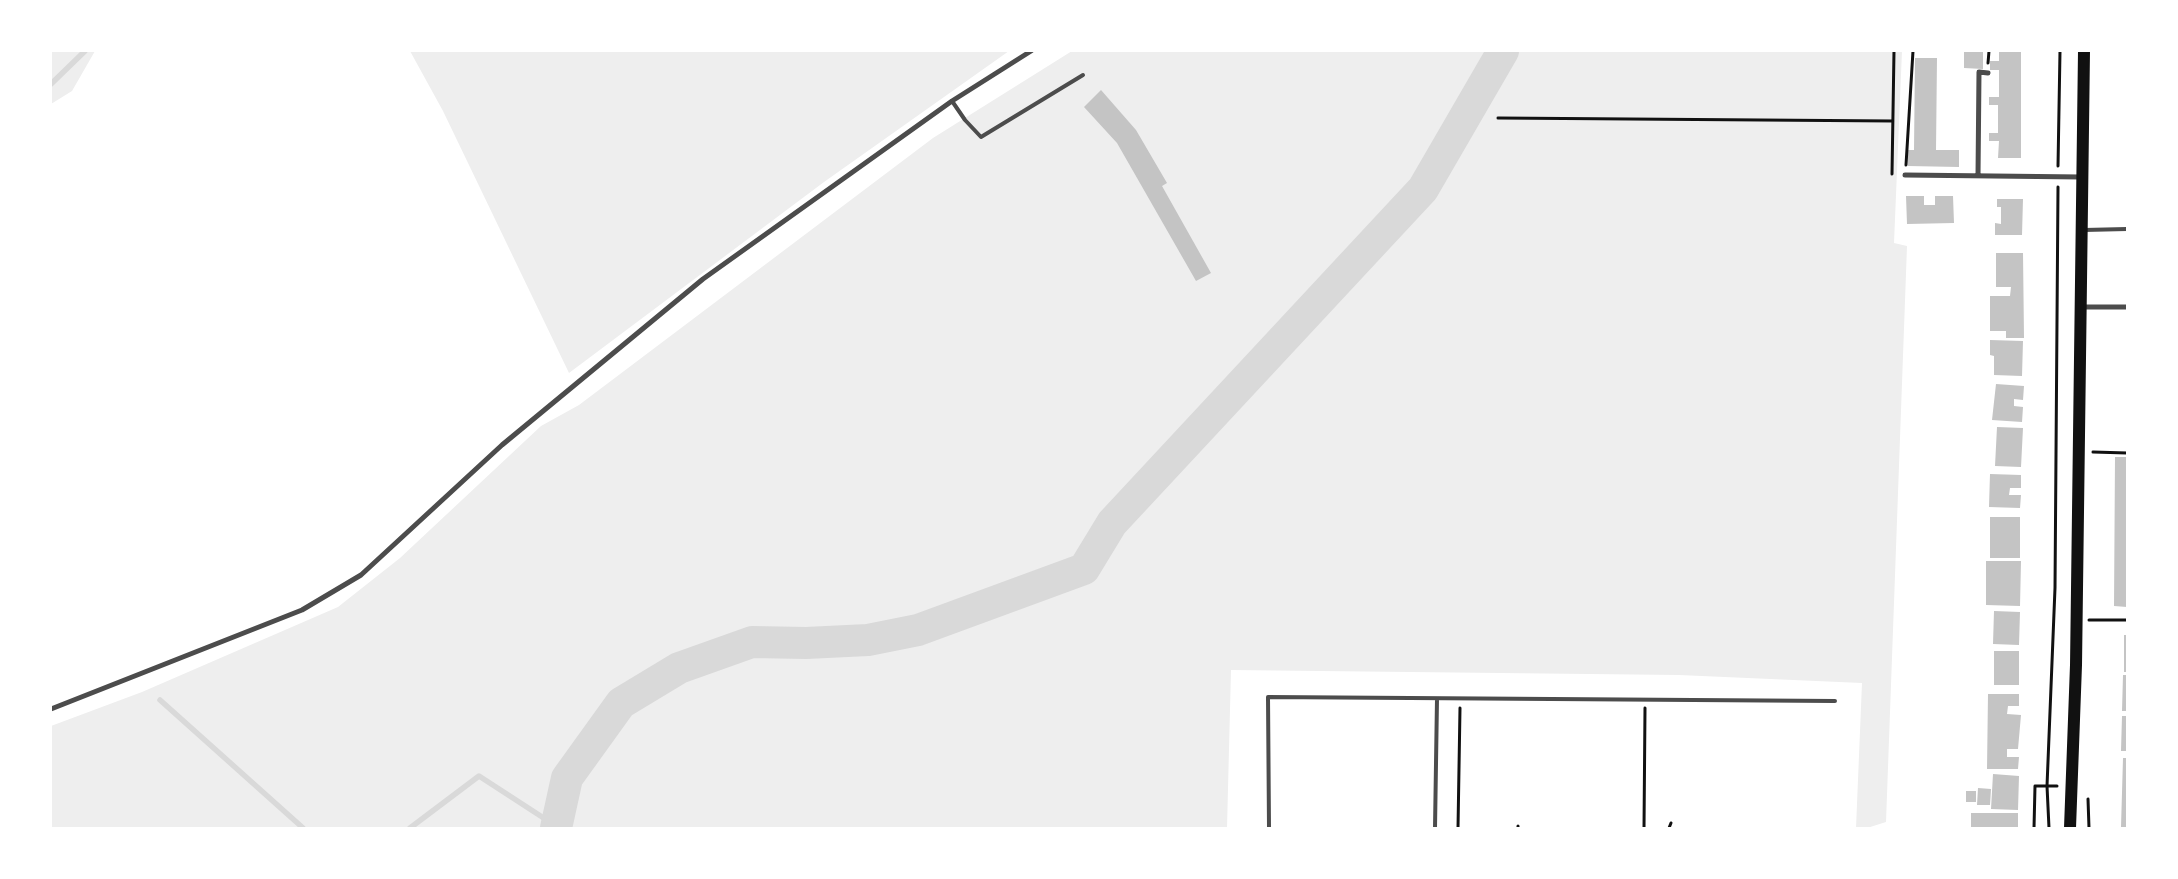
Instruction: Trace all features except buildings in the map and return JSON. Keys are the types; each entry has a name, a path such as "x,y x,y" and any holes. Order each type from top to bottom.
{"main road":[{"path":"2070,828 2073,786 2076,620 2084,51"}],"street":[{"path":"51,709 302,610 360,575 502,445 703,279 952,100 1030,51"},
{"path":"1978,176 1979,72 1988,73"},
{"path":"1905,175 2081,177"},
{"path":"2080,307 2127,307"}],"lane":[{"path":"952,100 965,120 981,137 1083,75"},
{"path":"2081,230 2127,229"},
{"path":"1269,828 1268,697 1835,701"},
{"path":"1435,828 1437,699"}],"path":[{"path":"1894,51 1892,175 1905,175 1913,51"},
{"path":"1988,73 1989,51"},
{"path":"2049,165 2058,165 2060,51"},
{"path":"1498,118 1893,121"},
{"path":"2049,828 2047,786 2055,588 2057,206"},
{"path":"2093,452 2127,453"},
{"path":"2076,620 2127,620"},
{"path":"1458,828 1460,699"},
{"path":"1644,700 1644,828"},
{"path":"2034,828 2035,786 2047,786"},
{"path":"1669,828 1671,823"}],"shaded area":[{"path":"51,51 95,51 72,91 51,104"},
{"path":"410,51 1009,51 824,182 569,373 443,111"},
{"path":"1072,51 1902,51 1894,243 1907,246 1886,822 1867,828 1856,828 1862,683 1679,675 1231,670 1227,828 51,828 51,726 142,692 338,607 400,558 541,426 579,405 933,138"}],"waterway":[{"path":"51,84 85,51"},
{"path":"556,828 567,778 621,703 679,668 752,642 806,643 868,640 918,630 1084,569 1112,523 1423,189 1503,51"},
{"path":"160,700 303,828"},
{"path":"410,828 479,776 556,826"}]}
